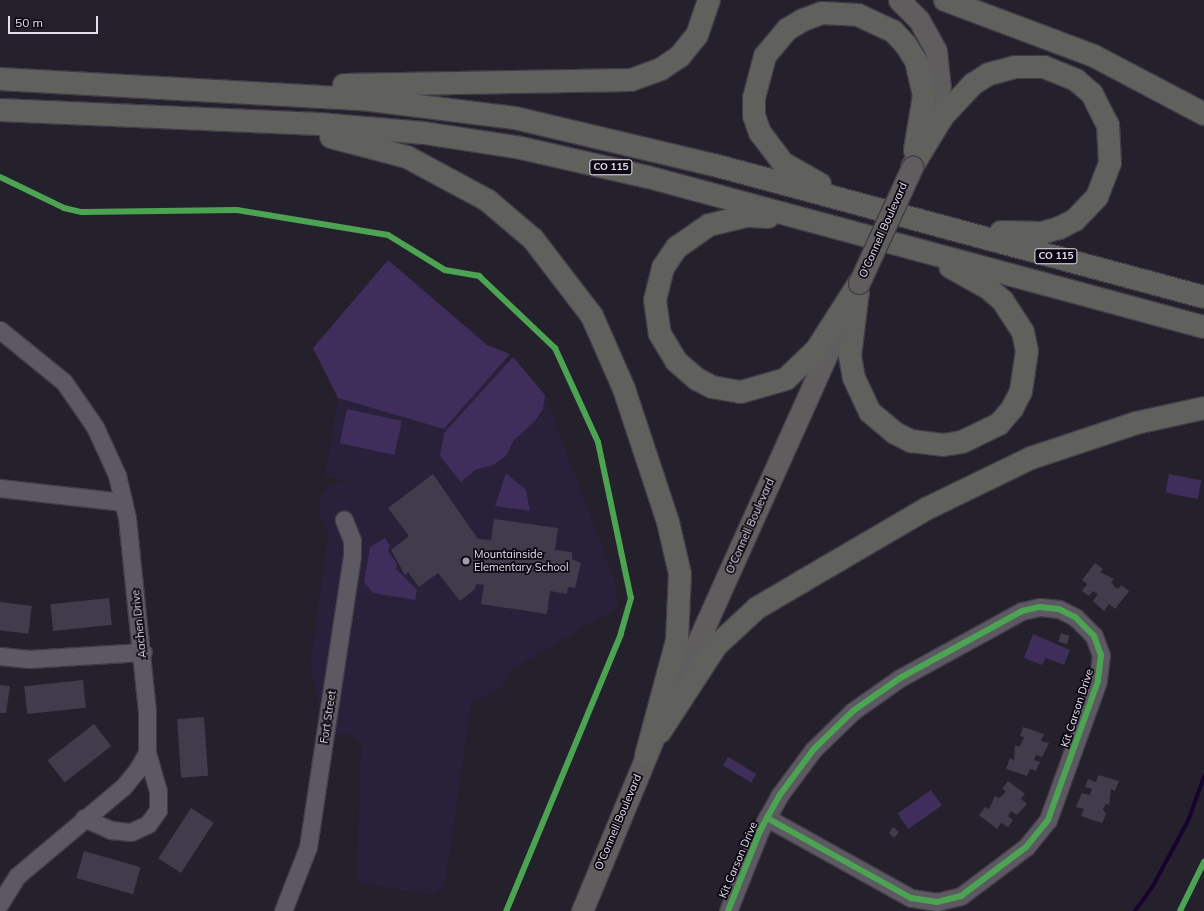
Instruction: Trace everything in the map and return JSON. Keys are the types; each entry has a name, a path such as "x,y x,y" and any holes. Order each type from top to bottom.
{"highway":[{"path":"121,85 631,80 661,69 680,56 697,35 709,0"},
{"path":"945,0 1094,56 1204,114"},
{"path":"870,206 783,163 760,133 754,98 759,70 768,51 788,29 822,13 841,12 876,22 906,45 916,61 924,95 912,167"},
{"path":"909,216 1022,234 1059,228 1074,220 1097,197 1110,163 1111,143 1102,108 1076,80 1044,67 1015,67 989,74 957,99 912,167"},
{"name":"CO 115","path":"0,80 121,85 362,99 471,110 617,140 909,216 1204,297"},
{"name":"CO 115","path":"0,110 319,124 474,140 601,165 1204,327"},
{"path":"125,116 300,132 390,151 432,167 487,200 533,239 554,263 592,316 607,346 676,550 681,594 678,632 646,756"},
{"path":"859,283 801,368 786,379 755,391 726,390 688,373 668,350 655,317 655,300 663,268 678,247 709,225 746,216 860,234"},
{"path":"859,283 850,356 860,394 877,420 911,441 943,446 980,436 999,424 1012,409 1026,370 1024,338 1015,317 988,288 898,244"},
{"path":"646,756 712,652 757,608 926,508 986,478 1081,439 1136,423 1204,408"}],"main road":[{"name":"O'Connell Boulevard","path":"582,911 591,886 646,756 933,120 940,72 930,37 899,0"},
{"name":"O'Connell Boulevard","path":"570,911 591,886"}],"street":[{"name":"Aachen Drive","path":"0,330 64,382 95,427 117,475 123,502 143,652 147,753 158,791 158,810 148,824 131,832 111,830 84,818"},
{"path":"0,488 123,502"},
{"name":"Fort Street","path":"283,911 309,840 352,555 352,540 344,520"},
{"name":"Kit Carson Drive","path":"728,911 767,818 799,767 853,711 900,678 1022,611 1051,607 1075,617 1094,636 1101,655 1098,682 1048,820 1026,847 961,896 937,902 911,898 767,818"},
{"path":"0,656 29,659 143,652"},
{"path":"0,902 17,876 84,818 123,787 147,753"}],"shaded area":[{"name":"Mountainside Elementary School","path":"388,260 545,395 615,581 618,608 511,670 501,688 471,704 445,885 435,895 361,884 357,878 361,743 353,736 325,732 314,749 319,704 310,665 328,535 320,516 319,498 327,487 344,480 325,477 338,398 313,348"},
{"path":"388,260 487,345 510,354 444,429 338,398 313,348"},
{"path":"513,357 545,395 543,409 535,421 514,440 506,456 493,465 475,470 461,482 440,456 444,433"},
{"path":"347,409 402,421 394,455 340,443"},
{"path":"506,473 526,490 530,511 495,506"},
{"path":"1169,474 1201,480 1198,499 1165,493"},
{"path":"385,538 390,546 388,551 397,564 396,569 417,590 415,600 373,593 364,582 370,547"},
{"path":"1033,634 1070,650 1064,665 1046,658 1042,665 1024,658"},
{"path":"728,757 756,774 751,783 723,766"},
{"path":"931,790 942,806 908,829 897,814"}],"building":[{"path":"433,474 478,539 491,540 494,519 558,528 555,550 572,552 572,559 581,563 575,588 568,587 567,594 550,591 547,614 481,604 484,585 476,584 475,589 460,601 438,573 419,587 408,572 405,575 391,550 409,536 388,508"},
{"path":"1095,563 1103,569 1100,572 1114,579 1111,582 1115,587 1118,589 1121,585 1129,591 1115,609 1109,604 1104,611 1093,601 1098,594 1093,591 1089,596 1082,591 1087,584 1082,580"},
{"path":"109,598 112,625 53,631 50,604"},
{"path":"0,602 32,606 28,634 0,630"},
{"path":"1061,633 1070,636 1067,644 1058,642"},
{"path":"83,680 86,708 27,714 24,686"},
{"path":"0,685 10,686 6,713 0,713"},
{"path":"204,717 208,776 181,778 177,719"},
{"path":"94,724 111,746 65,782 48,760"},
{"path":"1023,727 1044,734 1041,741 1049,743 1042,757 1036,755 1034,760 1040,762 1036,771 1030,769 1027,776 1006,769 1010,758 1014,760 1015,745 1019,747 1022,742 1024,737 1020,736"},
{"path":"1098,775 1119,781 1115,791 1111,789 1109,805 1106,804 1103,809 1106,814 1102,823 1081,816 1084,809 1076,807 1082,793 1090,795 1092,789 1085,787 1088,779 1096,782"},
{"path":"1008,781 1025,794 1021,799 1027,804 1017,815 1011,811 1008,816 1013,820 1008,827 1001,823 997,829 979,815 985,807 989,809 995,796 999,798 1003,795 1006,791 1002,789"},
{"path":"191,808 214,823 181,873 158,858"},
{"path":"893,827 899,832 894,838 889,833"},
{"path":"84,851 141,867 133,894 76,878"}],"waterway":[{"path":"1135,911 1153,886 1188,821 1204,777"}],"cycle path":[{"path":"0,177 64,208 82,212 237,210 388,235 445,270 479,276 555,348 598,442 631,598 621,634 506,911"},
{"path":"728,911 760,831 767,818 779,796 813,750 853,711 900,678 1022,611 1040,607 1059,609 1075,617 1094,636 1101,655 1098,681 1048,820 1026,847 961,896 937,902 911,898 767,818"},
{"path":"1180,911 1204,862"}],"place":[{"name":"Mountainside Elementary School","path":"466,561"}]}
